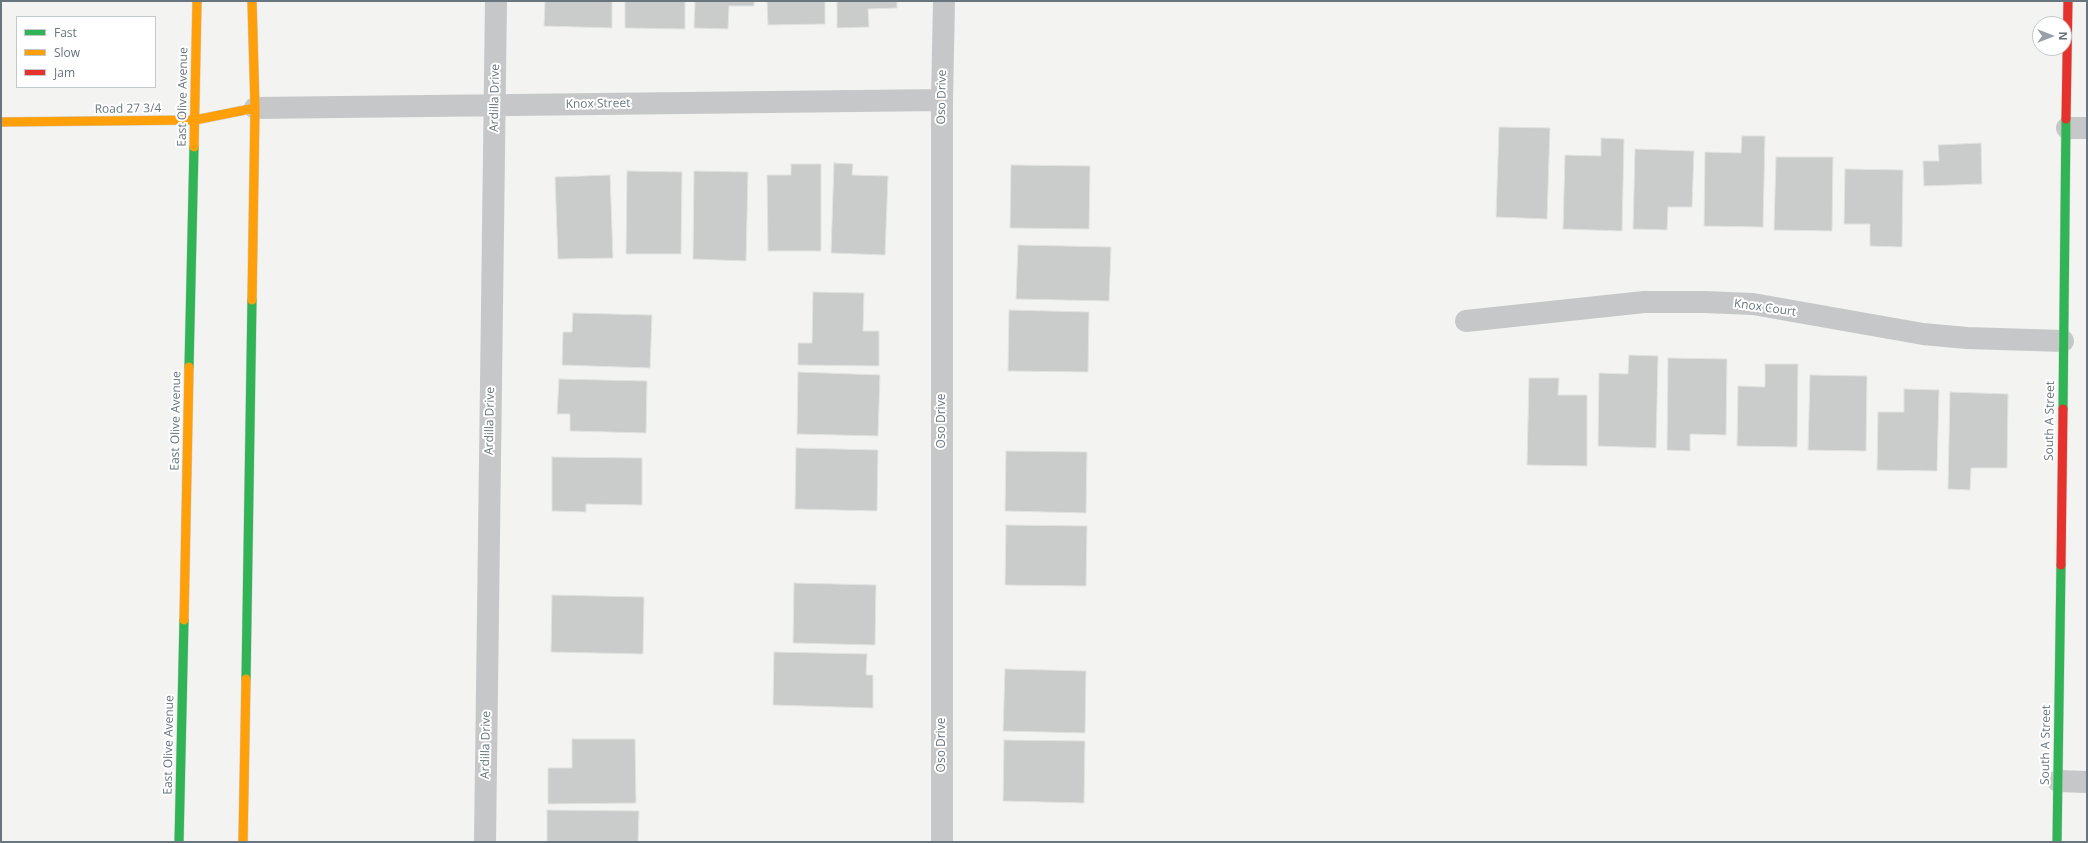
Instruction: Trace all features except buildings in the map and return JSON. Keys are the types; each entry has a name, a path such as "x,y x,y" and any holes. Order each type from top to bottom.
{"street":[{"name":"East Olive Avenue","path":"179,842 195,120 196,1"},
{"path":"243,842 255,108 252,1"},
{"name":"Ardilla Drive","path":"485,842 496,1"},
{"name":"Oso Drive","path":"942,842 942,100 944,1"},
{"name":"South A Street","path":"2057,842 2063,341 2077,128 2068,1"},
{"name":"Knox Street","path":"255,108 942,100"},
{"name":"Road 27 3/4","path":"1,122 195,120 255,108"},
{"name":"Knox Court","path":"1466,321 1644,302 1704,302 1753,304 1923,334 1967,338 2063,341"},
{"path":"2058,781 2087,782"}],"traffic: fast":[{"path":"2063,409 2066,119"},
{"path":"189,367 194,147"},
{"path":"246,679 252,300"},
{"path":"2057,842 2061,565"},
{"path":"179,842 184,620"}],"traffic: slow":[{"path":"194,147 197,1"},
{"path":"252,1 255,108 252,300"},
{"path":"1,122 195,120 255,108"},
{"path":"184,620 189,367"},
{"path":"243,842 246,679"}],"traffic: jam":[{"path":"2066,119 2068,1"},
{"path":"2061,565 2063,409"}]}
